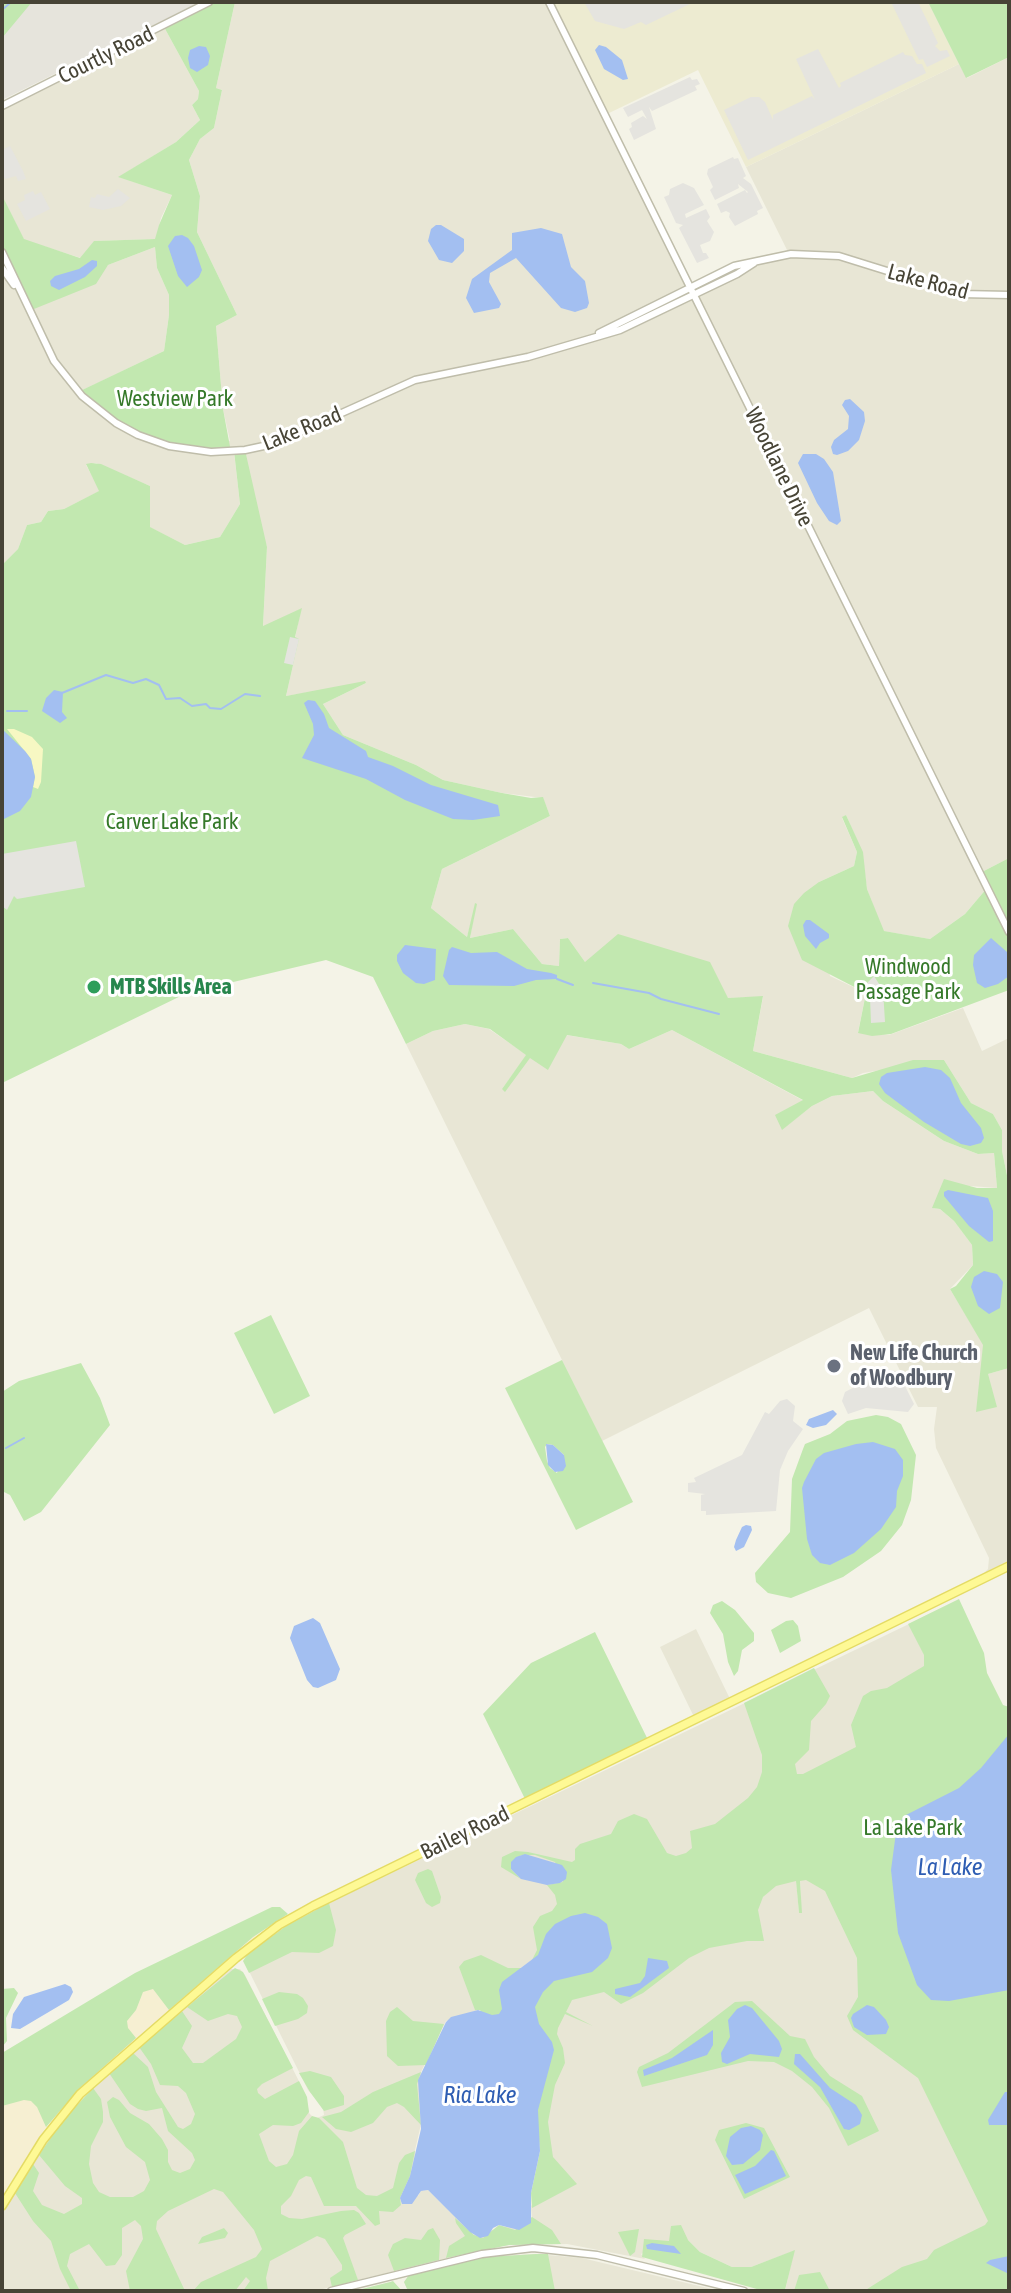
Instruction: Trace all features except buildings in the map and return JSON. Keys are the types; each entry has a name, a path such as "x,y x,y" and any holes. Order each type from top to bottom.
{"main road":[{"name":"Bailey Road","path":"2,2206 45,2137 80,2094 232,1961 279,1925 1009,1566"}],"street":[{"name":"Courtly Road","path":"2,106 209,2"},
{"name":"Woodlane Drive","path":"549,2 1009,932"},
{"name":"Lake Road","path":"2,252 54,361 72,386 92,406 116,423 146,438 199,451 231,452 273,444 415,380 528,357 620,330 692,291 737,274 754,263 781,255 827,254 961,294 1009,295"},
{"name":"Lake Road","path":"2,268 22,298"},
{"path":"331,2291 482,2254 527,2248 562,2249 597,2255 744,2291"}],"shaded area":[{"path":"2,2 200,2 2,100"},
{"path":"235,2 549,2 694,294 754,263 789,254 746,167 959,64 967,78 1009,57 1009,858 980,873 987,888 965,914 930,939 883,931 867,889 862,852 846,815 842,818 857,852 854,866 819,882 830,976 866,993 858,1032 889,1035 963,1008 982,1051 1009,1038 1009,1185 1002,1151 1002,1130 993,1114 971,1103 944,1060 863,1073 852,1078 753,1051 763,997 728,998 585,962 568,938 560,939 559,966 542,964 513,929 470,938 476,904 467,937 431,908 442,869 550,816 543,798 443,780 416,765 343,735 323,704 366,683 286,696 299,639 295,638 301,609 263,627 267,547 234,452 240,504 220,537 185,545 149,527 150,486 96,463 86,465 100,491 64,509 48,511 41,522 27,525 18,549 2,565 2,268 22,298 155,247 157,268 169,295 164,351 79,392 230,441 223,409 216,326 237,315 197,232 200,196 189,160 200,139 214,128 222,90 216,88"},
{"path":"549,2 928,2 959,64 746,167 698,70 605,115"},
{"path":"584,2 692,3 646,25 641,22 624,29 595,21"},
{"path":"891,2 918,2 938,43 935,46 940,51 947,50 950,56 927,67 923,59 919,60"},
{"path":"164,27 199,91 198,99 192,105 200,120 176,142 119,177 172,195 161,218 156,239 95,241 81,258 24,240 2,195 2,106"},
{"path":"818,49 839,88 840,83 903,52 912,56 917,64 922,64 926,73 748,160 724,110 751,97 759,97 765,102 773,120 773,115 812,96 815,100 796,59"},
{"path":"690,77 700,84 695,86 697,90 652,111 649,107 656,129 634,140 629,129 631,123 643,116 647,119 642,110 628,117 623,108"},
{"path":"10,146 26,179 18,181 16,176 5,179 2,173 2,150"},
{"path":"733,157 738,158 746,176 743,178 751,184 763,208 735,226 730,213 721,213 717,204 745,190 748,192 738,184 739,188 715,200 707,174 708,169"},
{"path":"683,183 694,188 704,205 685,214 686,218 706,209 710,217 707,221 714,232 710,241 700,245 709,258 697,263 679,228 683,225 676,223 664,197 669,195 670,189"},
{"path":"118,189 130,198 121,206 103,210 89,207 91,197 95,198 97,194 109,197"},
{"path":"33,191 35,195 41,192 50,209 26,221 17,204 25,200 24,195"},
{"path":"290,637 299,639 293,665 284,663"},
{"path":"76,841 85,887 17,899 14,896 7,910 2,906 2,854"},
{"path":"874,976 883,990 885,1022 871,1023 870,997 864,986"},
{"path":"465,1024 489,1029 527,1055 502,1089 530,1057 548,1069 566,1035 621,1044 629,1049 672,1030 804,1101 782,1129 812,1106 832,1096 873,1091 883,1101 944,1141 978,1154 994,1153 997,1188 970,1186 933,1208 940,1209 954,1221 972,1245 973,1265 950,1289 984,1345 988,1374 1009,1368 1009,1560 983,1574 988,1569 989,1558 936,1448 934,1429 937,1407 918,1407 869,1308 602,1441 406,1044 433,1031"},
{"path":"886,1369 898,1372 914,1404 908,1412 866,1408 848,1414 842,1401 845,1392 862,1383 861,1378"},
{"path":"787,1399 795,1406 793,1421 803,1429 780,1470 776,1511 706,1515 706,1511 701,1511 701,1495 705,1494 688,1492 688,1483 696,1482 694,1478 742,1455 765,1412 769,1414 780,1401"},
{"path":"909,1624 927,1660 923,1671 800,1821 535,1958 512,1974 478,2010 446,2021 421,2072 421,2124 415,2150 418,2196 421,2191 428,2190 474,2235 532,2219 531,2206 561,2174 550,2154 547,2123 554,2033 571,1999 755,1907 772,1886 796,1879 801,1913 800,1879 809,1878 825,1889 993,2227 865,2291 785,2291 794,2251 751,2267 732,2267 700,2252 688,2240 670,2241 641,2254 645,2259 567,2244 509,2245 315,2291 2,2291 2,2214 50,2138 96,2085 231,1969 240,1969 245,1975 306,2095 309,2113 315,2119 324,2115 323,2107 308,2090 244,1961 266,1940 319,1908"},
{"path":"696,1629 732,1703 696,1721 660,1647"},
{"path":"263,1930 76,2092 46,2127 2,2196 2,2059"},
{"path":"536,2254 582,2258 720,2291 408,2291 404,2282 409,2275 486,2257"}],"green space":[{"path":"2,2 32,2 2,38"},
{"name":"Westview Park","path":"209,2 235,2 216,88 222,90 214,128 200,139 189,160 200,196 197,232 237,315 216,326 223,409 231,452 184,449 127,430 78,392 164,351 169,295 157,268 155,247 108,265 96,284 29,311 2,252 2,195 24,239 80,258 94,241 155,239 172,195 118,177 176,142 200,120 192,105 198,99 199,91 164,27"},
{"path":"928,2 1009,2 1009,57 966,78"},
{"name":"Carver Lake Park","path":"245,450 267,547 263,626 302,608 295,637 299,639 286,696 365,681 323,704 343,735 416,765 443,780 531,798 543,797 550,816 442,869 431,908 467,937 477,904 470,938 513,929 542,964 559,966 560,939 568,938 585,962 618,934 710,962 728,998 763,996 753,1051 852,1078 913,1060 944,1060 971,1103 993,1114 1002,1130 1002,1151 1009,1185 1009,1368 988,1374 997,1407 976,1412 983,1345 950,1289 973,1265 972,1245 954,1221 940,1209 932,1208 944,1179 977,1188 997,1188 994,1153 978,1154 944,1141 883,1101 873,1091 832,1096 812,1106 782,1130 775,1115 803,1100 672,1030 629,1049 621,1044 567,1035 548,1070 530,1058 505,1092 502,1089 526,1055 490,1029 465,1024 433,1031 406,1044 373,977 326,960 187,993 2,1083 2,565 18,549 27,525 41,522 48,511 64,509 99,491 86,464 91,463 101,464 150,486 150,527 185,545 220,537 240,504 234,451"},
{"name":"Windwood Passage Park","path":"846,815 863,852 867,889 884,931 930,939 965,914 987,888 980,873 1009,858 1009,990 891,1034 872,1036 858,1033 866,993 802,960 788,926 794,904 804,893 819,882 854,866 857,852 842,817"},
{"path":"271,1315 310,1396 274,1414 234,1333"},
{"path":"562,1360 633,1502 576,1530 505,1388","holes":["547,1444 553,1445 564,1455 557,1473 547,1461 545,1447"]},
{"path":"81,1363 110,1425 41,1512 24,1521 10,1495 2,1491 2,1392 19,1381"},
{"path":"876,1415 901,1424 916,1455 911,1500 902,1525 881,1551 843,1577 791,1598 768,1593 756,1582 755,1573 790,1532 792,1479 805,1444 830,1434 847,1421"},
{"name":"La Lake Park","path":"959,1599 984,1653 987,1673 1003,1705 1009,1707 1009,2291 864,2291 902,2267 927,2259 934,2250 988,2221 918,2078 853,2030 847,2016 858,1997 857,1958 825,1891 806,1880 800,1881 802,1913 799,1913 796,1881 776,1886 763,1897 758,1910 764,1941 709,1948 689,1958 643,1993 621,2004 604,1992 572,2000 566,2012 593,2026 565,2014 558,2028 565,2063 555,2085 548,2122 553,2157 577,2184 532,2208 531,2193 540,2151 538,2128 480,2010 475,2010 459,1967 464,1961 481,1955 508,1968 522,1968 531,1962 537,1950 533,1927 540,1916 552,1911 557,1904 555,1895 547,1885 563,1882 555,1862 535,1855 521,1855 511,1869 521,1879 501,1867 502,1857 515,1851 572,1862 575,1860 575,1849 580,1844 611,1834 618,1821 634,1814 647,1819 667,1853 676,1856 686,1853 692,1848 690,1831 715,1824 757,1787 762,1772 762,1755 744,1703 814,1668 830,1696 811,1721 809,1750 795,1764 797,1774 803,1774 856,1747 851,1725 863,1696 887,1688 924,1666 924,1655 908,1624"},
{"path":"722,1601 735,1610 754,1633 754,1641 742,1650 734,1676 723,1634 710,1613 713,1605"},
{"path":"793,1620 798,1626 801,1641 780,1653 771,1630"},
{"path":"595,1632 650,1744 527,1803 483,1714 531,1663"},
{"path":"428,1869 432,1871 441,1897 440,1903 432,1907 426,1903 415,1880 418,1873"},
{"path":"329,1903 336,1930 333,1946 319,1953 292,1952 249,1973 243,1961 247,1955 286,1926"},
{"path":"272,1907 280,1907 288,1914 253,1937 169,2010 153,1989 143,1992 136,2010 127,2021 136,2038 81,2087 46,2127 31,2101 2,2106 2,2053 135,1973"},
{"path":"235,1968 243,1972 293,2068 262,2084 257,2089 258,2093 265,2099 299,2081 307,2097 309,2112 301,2123 293,2126 273,2125 259,2134 269,2161 276,2167 287,2164 293,2155 299,2131 312,2116 319,2118 343,2142 357,2188 366,2195 377,2196 393,2188 399,2163 405,2155 415,2151 410,2176 400,2198 401,2205 393,2212 379,2211 380,2224 375,2226 356,2206 324,2206 311,2177 306,2176 299,2180 291,2196 281,2206 281,2214 302,2219 341,2211 354,2210 359,2213 366,2224 343,2238 358,2280 332,2287 330,2278 342,2270 342,2265 325,2239 317,2236 270,2261 266,2278 268,2291 243,2291 250,2281 246,2277 235,2291 193,2291 201,2282 256,2257 262,2249 254,2230 223,2192 214,2189 168,2211 157,2221 156,2229 185,2291 130,2291 126,2271 143,2239 141,2226 135,2220 122,2228 122,2255 115,2265 106,2266 89,2244 70,2254 67,2266 80,2291 71,2291 51,2241 15,2193 33,2164 39,2173 33,2191 42,2205 64,2214 82,2204 82,2198 65,2186 39,2155 63,2120 93,2088 101,2099 103,2112 103,2122 91,2146 89,2164 93,2183 99,2192 110,2197 133,2197 144,2191 150,2180 145,2162 126,2147 110,2117 107,2102 113,2097 130,2113 149,2124 162,2139 172,2170 180,2173 190,2169 195,2160 192,2153 168,2131 162,2108 146,2111 130,2104 109,2073 133,2053 148,2067 156,2092 178,2127 183,2129 191,2124 195,2114 186,2093 178,2086 160,2085 139,2047 182,2011 192,2026 182,2048 193,2063 203,2063 236,2039 242,2027 237,2016 228,2014 208,2021 187,2007"},
{"path":"14,1988 18,1993 6,2018 7,2041 2,2047 2,1989"},
{"path":"279,1992 297,1994 303,1998 308,2006 307,2013 275,2026 262,1999"},
{"path":"752,2001 790,2036 805,2039 814,2057 830,2076 862,2096 879,2131 848,2146 829,2108 812,2087 774,2062 748,2061 642,2087 637,2072 639,2067 668,2053 735,2002"},
{"path":"397,2007 413,2021 444,2024 426,2065 398,2066 387,2056 386,2021 390,2012"},
{"path":"310,2071 331,2077 344,2096 344,2105 324,2111 299,2073"},
{"path":"421,2072 417,2084 421,2125 397,2103 387,2107 373,2123 351,2132 336,2129 322,2117 341,2112 373,2092"},
{"path":"746,2123 764,2128 790,2177 744,2199 715,2140 719,2130"},
{"path":"532,2217 552,2230 561,2244 509,2245 446,2258 449,2246 465,2236 455,2218 474,2235 483,2238 499,2225 515,2230"},
{"path":"681,2225 688,2240 700,2252 732,2267 751,2267 795,2250 785,2290 764,2291 642,2257 644,2239 669,2241 671,2226"},
{"path":"224,2228 228,2233 225,2238 198,2244 202,2237"},
{"path":"433,2228 440,2240 439,2260 394,2271 388,2255 393,2244 405,2238 421,2240"},
{"path":"639,2229 635,2252 630,2256 618,2232"},
{"path":"548,2254 555,2291 408,2291 404,2282 409,2275 486,2257"},
{"path":"820,2272 830,2291 794,2291 799,2275"},
{"path":"393,2281 402,2291 354,2291 390,2282"}],"sand":[{"path":"7,729 32,737 43,749 38,789 33,787 35,777 31,759"}],"water":[{"path":"599,45 622,60 628,79 623,80 604,69 595,50"},
{"path":"206,47 210,56 208,65 197,72 190,68 188,58 190,50"},
{"path":"436,225 464,239 464,251 452,263 439,260 428,241 431,229"},
{"path":"541,228 562,234 571,267 585,281 587,308 575,312 561,308 516,258 490,273 489,282 501,304 499,308 474,313 466,298 472,279 512,250 512,233"},
{"path":"182,235 194,246 202,270 187,287 178,276 168,246 175,236"},
{"path":"92,260 97,261 97,266 85,277 59,290 51,286 50,281 55,276 79,269"},
{"path":"850,399 864,412 865,421 859,440 848,451 833,454 831,447 834,440 848,429 849,416 842,405"},
{"path":"803,454 816,454 833,472 841,521 837,525 829,521 817,503 798,463"},
{"path":"54,690 63,692 62,712 67,718 60,723 42,711 46,698"},
{"path":"315,701 329,728 366,751 368,757 431,785 498,805 500,816 453,819 405,800 366,779 302,758 314,735 304,703"},
{"path":"2,729 31,759 35,777 31,797 20,811 2,820"},
{"path":"806,920 829,934 829,938 816,949 805,936 803,925"},
{"path":"991,938 1007,952 1009,976 985,988 977,983 974,955"},
{"path":"405,945 436,949 435,980 416,983 403,973 397,955"},
{"path":"452,947 471,953 497,952 527,969 557,975 557,979 514,986 449,985 443,976"},
{"path":"925,1067 941,1070 950,1078 961,1103 981,1128 984,1138 981,1143 970,1146 961,1144 924,1122 885,1093 879,1084 881,1077 887,1073"},
{"path":"948,1190 988,1198 993,1211 993,1241 989,1242 969,1226 944,1196"},
{"path":"984,1271 997,1274 1003,1282 1000,1308 989,1314 978,1306 971,1287 974,1277"},
{"path":"833,1410 837,1414 826,1425 813,1428 806,1425 809,1419"},
{"path":"873,1442 895,1449 903,1460 896,1507 881,1529 854,1553 830,1565 820,1563 812,1555 807,1539 804,1482 816,1459 824,1453"},
{"path":"546,1444 553,1445 564,1455 566,1466 563,1471 555,1472 548,1465"},
{"path":"746,1525 751,1526 752,1530 744,1547 736,1551 736,1540"},
{"path":"313,1618 320,1623 340,1669 336,1680 318,1688 307,1680 290,1638 294,1626"},
{"name":"La Lake","path":"1009,1734 1009,1990 949,2001 931,2000 917,1985 898,1933 891,1870 897,1825 906,1815 959,1788 981,1768"},
{"path":"525,1854 562,1865 567,1872 566,1879 547,1885 521,1879 511,1869 511,1862"},
{"name":"Ria Lake","path":"585,1913 607,1924 612,1948 608,1958 592,1972 554,1981 535,2007 539,2024 554,2050 538,2110 540,2151 531,2193 531,2223 519,2230 499,2225 488,2236 480,2238 428,2190 421,2191 412,2204 402,2204 400,2198 410,2176 421,2129 418,2080 446,2022 451,2017 478,2010 499,2014 502,2009 499,1990 502,1982 538,1955 546,1934 555,1924"},
{"path":"648,1958 667,1961 669,1968 630,1997 615,1994 615,1989 640,1983 645,1976"},
{"path":"65,1984 73,1992 69,2000 20,2029 11,2028 13,2014 24,1997"},
{"path":"745,2005 752,2008 779,2041 782,2049 779,2057 750,2054 727,2064 722,2062 721,2053 730,2037 728,2020"},
{"path":"867,2005 874,2007 886,2020 889,2027 886,2034 867,2035 854,2027 853,2014"},
{"path":"713,2030 713,2045 707,2055 644,2076 643,2070 672,2058"},
{"path":"795,2054 800,2054 830,2088 856,2105 862,2115 860,2124 849,2130 844,2129 820,2087 794,2064"},
{"path":"1005,2092 1009,2092 1009,2125 989,2125 988,2120"},
{"path":"751,2126 763,2135 760,2150 743,2164 732,2165 726,2156 730,2137 741,2128"},
{"path":"771,2150 786,2176 745,2194 735,2175 755,2166"},
{"path":"646,2245 674,2246 681,2254 647,2249"},
{"path":"1009,2256 1009,2274 986,2263 990,2260"}],"waterway":[{"path":"2,10 11,2"},
{"path":"62,693 106,675 133,683 146,679 159,685 166,699 180,698 192,706 206,704 210,708 221,709 245,694 260,696"},
{"path":"7,711 27,711"},
{"path":"557,979 573,985"},
{"path":"593,983 649,993 719,1014"},
{"path":"6,1448 24,1438"}],"place":[{"name":"MTB Skills Area","path":"94,987"},
{"name":"New Life Church of Woodbury","path":"834,1366"}]}
